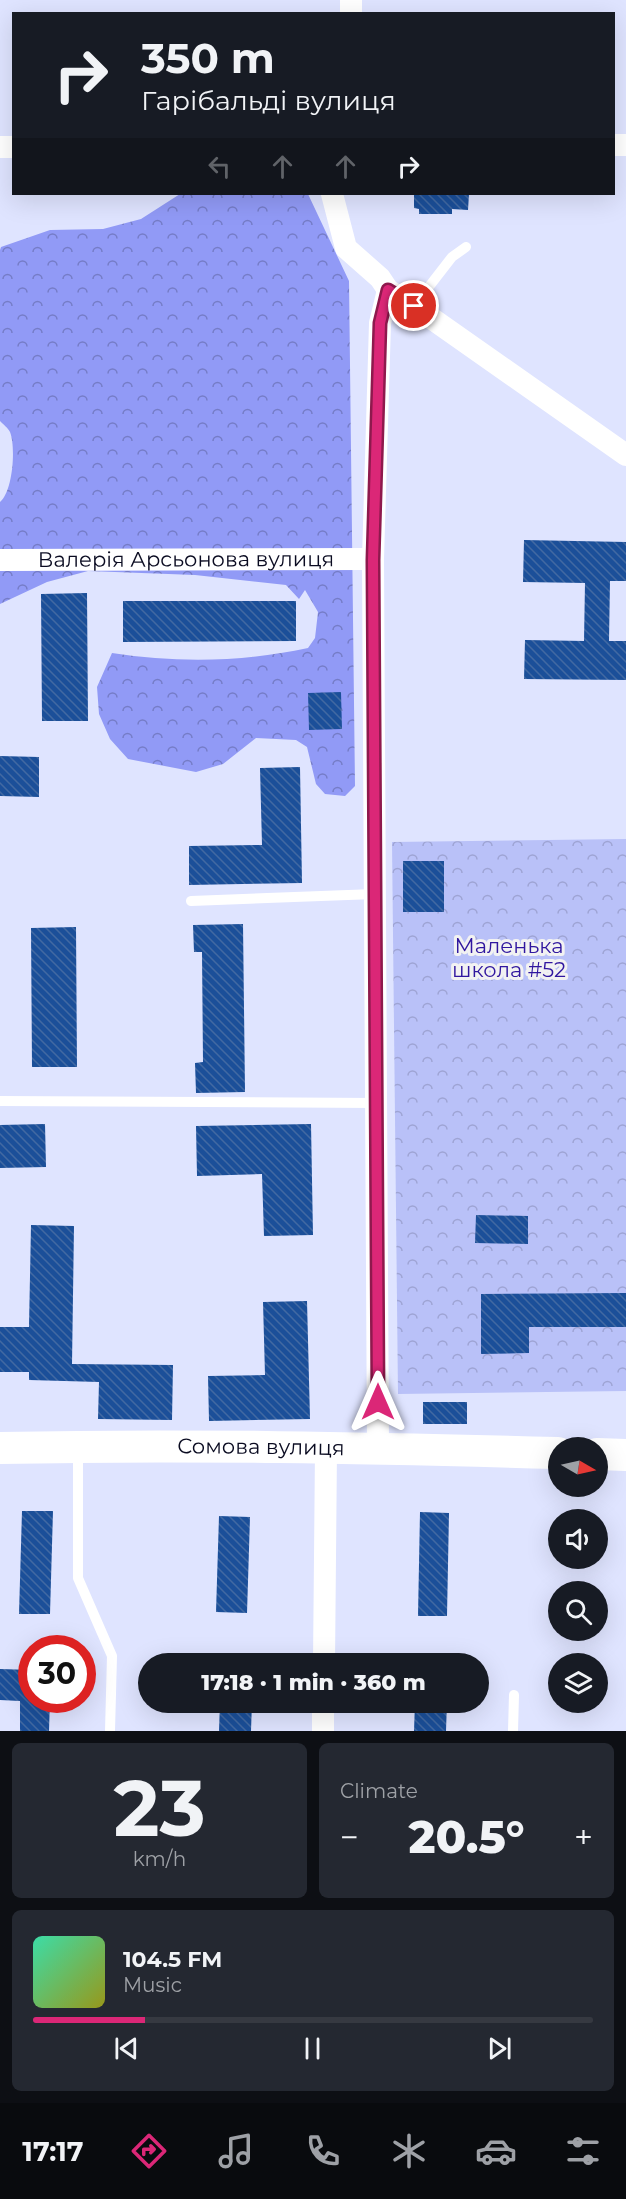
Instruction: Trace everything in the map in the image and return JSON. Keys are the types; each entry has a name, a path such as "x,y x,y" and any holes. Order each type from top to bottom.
{"main road":[{"name":"Сомова вулиця","path":"0,1448 78,1446 548,1453"},
{"path":"608,1454 626,1455"}],"street":[{"path":"333,195 346,248 380,278 388,290 626,455"},
{"path":"378,1449 373,560 380,323 388,290"},
{"name":"Валерія Арсьонова вулиця","path":"0,560 373,560"},
{"path":"324,1653 326,1449"},
{"path":"323,1713 323,1731"}],"lane":[{"path":"414,306 452,257 466,247"},
{"path":"191,900 375,894"},
{"path":"0,1101 376,1103"},
{"path":"78,1446 78,1578 112,1656 110,1731"},
{"path":"513,1731 514,1695"}],"green space":[{"path":"178,195 308,195 349,281 355,786 345,796 325,794 316,784 307,747 296,740 256,738 223,764 196,772 128,759 110,739 99,714 97,687 112,653 210,660 284,653 308,648 315,638 318,612 305,590 299,599 286,585 195,575 88,571 47,582 0,604 0,502 8,489 13,458 10,432 0,421 1,247 50,230 103,229 141,219"},
{"name":"Маленька школа #52","path":"626,839 626,1391 398,1394 392,842"}],"building":[{"path":"414,195 469,195 468,210 452,209 452,214 419,214 419,209 414,208"},
{"path":"524,540 626,542 626,581 610,581 609,641 626,641 626,680 524,679 525,640 584,641 585,583 523,582"},
{"path":"87,593 88,721 42,721 41,594"},
{"path":"123,601 296,601 296,641 123,642"},
{"path":"341,692 342,729 309,730 308,693"},
{"path":"0,756 39,757 39,797 0,796"},
{"path":"300,767 302,883 189,885 189,846 262,845 260,768"},
{"path":"403,861 444,861 444,912 403,912"},
{"path":"243,924 245,1092 196,1093 195,1063 203,1062 202,952 194,952 193,925"},
{"path":"76,927 77,1067 32,1067 31,928"},
{"path":"45,1124 46,1167 0,1168 0,1125"},
{"path":"311,1124 313,1235 264,1236 262,1174 197,1176 196,1126"},
{"path":"476,1215 528,1216 528,1244 475,1243"},
{"path":"31,1225 74,1226 72,1364 173,1365 172,1420 98,1419 99,1382 29,1380 29,1372 0,1372 0,1327 29,1327"},
{"path":"626,1293 626,1327 529,1327 529,1353 481,1354 481,1294"},
{"path":"307,1301 310,1419 209,1421 208,1376 265,1375 263,1302"},
{"path":"423,1402 467,1402 467,1424 423,1424"},
{"path":"22,1511 53,1511 50,1614 19,1614"},
{"path":"420,1512 449,1513 447,1616 418,1616"},
{"path":"219,1516 250,1517 247,1613 216,1612"},
{"path":"0,1669 18,1670 18,1701 0,1700"},
{"path":"20,1713 50,1713 49,1731 20,1731"},
{"path":"220,1713 252,1713 251,1731 219,1731"},
{"path":"415,1713 447,1713 446,1731 414,1731"}],"route":[{"path":"378,1402 373,560 380,323 388,290 414,306"}]}
